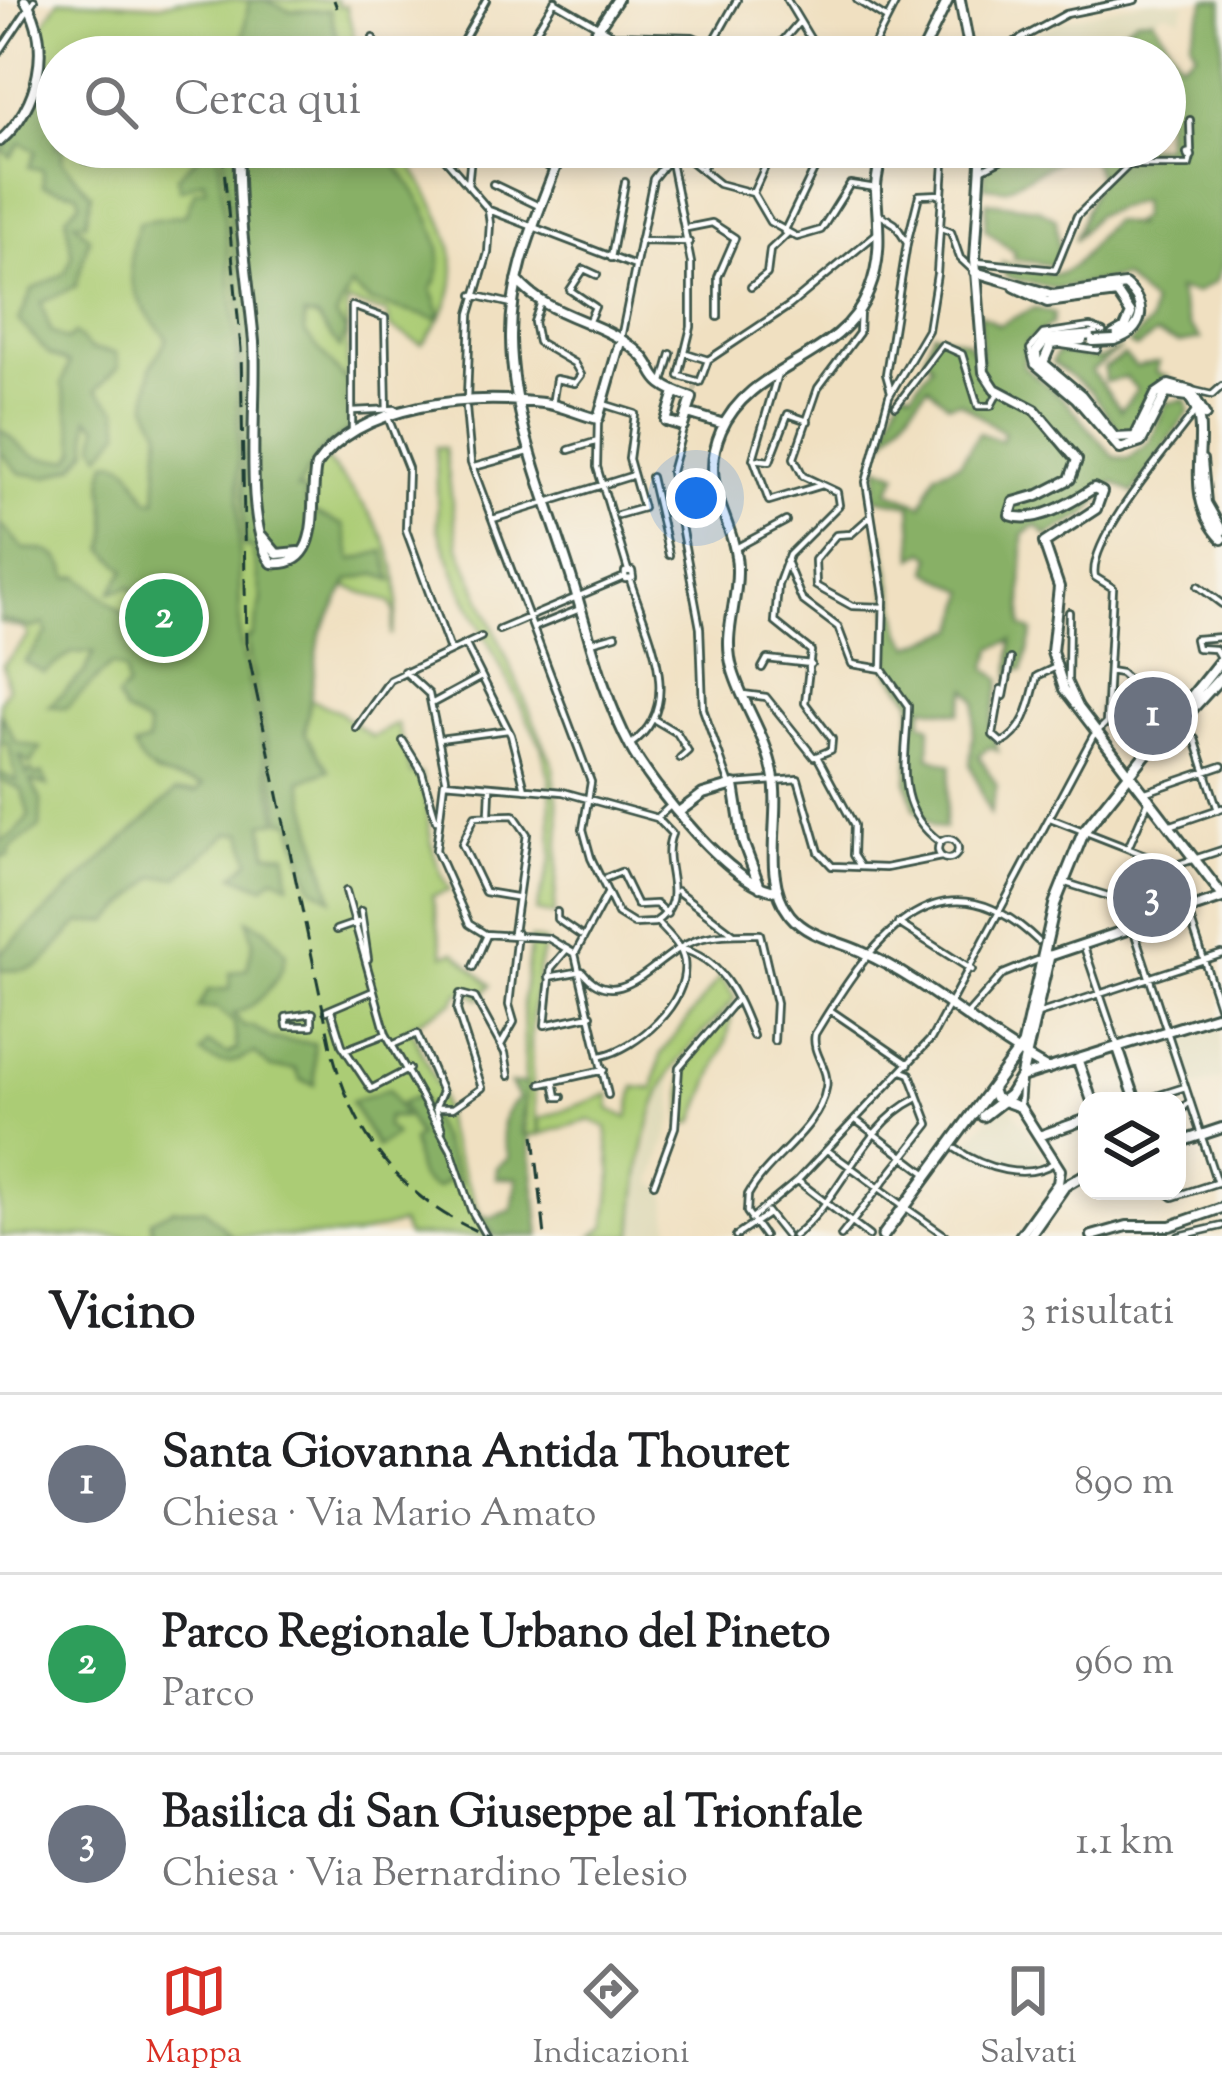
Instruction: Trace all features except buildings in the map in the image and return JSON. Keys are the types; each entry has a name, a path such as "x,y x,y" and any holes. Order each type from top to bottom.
{"main road":[{"path":"886,1236 987,1111 1009,1096 1021,1077 1045,942 1064,882 1087,833 1222,659"},
{"path":"1201,691 1222,676"},
{"path":"907,1208 999,1077 1024,1054 1038,1014 1042,959"}],"street":[{"path":"466,36 486,0"},
{"path":"593,36 617,0"},
{"path":"717,36 737,0"},
{"path":"787,0 808,36"},
{"path":"856,0 887,19"},
{"path":"878,36 897,0"},
{"path":"960,0 967,36"},
{"path":"1025,36 1061,16 1135,0"},
{"path":"533,36 555,1 619,36"},
{"path":"0,51 29,2"},
{"path":"29,2 40,36"},
{"path":"930,36 945,3"},
{"path":"787,36 799,22"},
{"path":"0,141 19,120 36,76"},
{"path":"30,96 36,90"},
{"path":"1186,164 1192,164 1190,120"},
{"path":"239,168 240,222 255,358 260,529 274,559 288,562 308,545 315,469 352,435 390,411"},
{"path":"452,168 487,213 488,250 473,295 466,407 472,467 591,782 585,839 608,894 630,923 658,922 667,914 675,890 666,857 672,834 688,820"},
{"path":"468,186 470,168"},
{"path":"550,168 554,170 530,226 512,304 513,404 630,745 676,807 728,864 761,888 777,891"},
{"path":"630,745 655,720 661,682 602,484 596,442 655,176 662,168"},
{"path":"670,168 689,242 691,327 679,376 695,389"},
{"path":"753,193 765,168"},
{"path":"751,286 768,274 770,250 786,232 815,168"},
{"path":"881,168 876,188 880,232 875,274 860,310 826,347 776,373 744,398 724,424 713,474 737,577 728,638 742,694 774,777 777,891 808,931 871,956 1048,1069"},
{"path":"940,857 940,842 919,824 908,803 902,758 908,706 882,669 884,607 867,480 891,392 926,339 941,228 942,168"},
{"path":"966,1016 1005,973 1222,897 1054,668 1059,589 1044,542 1093,512 1103,495 1094,488 1031,516 1015,518 1009,509 1015,501 1070,479 1077,460 1035,410 988,382 982,361 975,267 985,168"},
{"path":"975,267 989,261 1055,270 1078,214 1126,168"},
{"path":"1167,168 1167,173"},
{"path":"701,169 719,184 753,193 786,232 807,236 821,230 850,184 876,188"},
{"path":"611,258 625,182"},
{"path":"493,184 539,206"},
{"path":"891,392 886,374 919,195 943,194"},
{"path":"487,213 635,266"},
{"path":"879,214 895,224 907,243"},
{"path":"687,228 711,223 735,238 719,275 718,317"},
{"path":"941,228 951,232 960,258 1003,281 1057,296 1125,285 1138,299 1141,316 1133,331 1113,338 1046,339 1036,352 1038,367"},
{"path":"761,888 743,842 732,785 702,706 703,653 670,468 709,360 789,306 880,232"},
{"path":"640,241 689,242"},
{"path":"587,325 595,306 570,290 584,269 597,275"},
{"path":"516,279 542,302 640,354 661,387 675,392 695,389"},
{"path":"473,295 512,304"},
{"path":"542,302 535,320 538,341 574,363 581,375 575,383 555,380 551,405"},
{"path":"352,435 350,307 385,318 390,411 408,468 406,530 450,650"},
{"path":"818,758 828,754 833,742 805,703 812,664 809,647 774,617 786,561 838,509 837,493 806,478 794,462 818,388 859,333 860,310"},
{"path":"1052,344 1096,351 1104,335 1093,327 1043,334 1030,352 1030,363 1079,400 1117,448 1130,449 1156,399 1169,385 1212,395 1222,386"},
{"path":"1093,338 1052,344 1043,352 1044,364 1081,395 1110,434 1126,441 1141,435"},
{"path":"896,406 942,345 961,352 978,406 990,407 999,391"},
{"path":"686,353 709,360"},
{"path":"661,387 671,354"},
{"path":"776,373 778,386 754,460 770,502 822,485"},
{"path":"1188,389 1203,407 1202,498 1218,531"},
{"path":"1156,399 1179,391 1198,410 1201,432"},
{"path":"675,392 666,421 683,426"},
{"path":"603,404 635,414 628,441 643,508 618,515"},
{"path":"352,411 551,405 598,419"},
{"path":"1101,731 1109,670 1110,585 1102,583 1093,565 1103,540 1148,470 1198,410"},
{"path":"688,413 724,424"},
{"path":"754,460 771,460 788,414 808,421"},
{"path":"569,450 596,442"},
{"path":"472,467 532,451"},
{"path":"493,519 633,476"},
{"path":"651,477 669,555"},
{"path":"659,510 679,506"},
{"path":"869,518 851,534 836,535 815,560 816,586 852,606 884,607"},
{"path":"734,550 786,521"},
{"path":"786,561 804,603 838,627 853,665 882,669"},
{"path":"499,630 627,576"},
{"path":"1198,586 1222,604"},
{"path":"535,627 581,608"},
{"path":"1069,612 1068,681 1079,705"},
{"path":"591,642 616,635"},
{"path":"356,728 384,685 404,671 481,637"},
{"path":"1222,637 1195,639 1198,648 1215,649 1222,659"},
{"path":"465,644 508,730 525,789"},
{"path":"762,668 767,659 812,664"},
{"path":"1011,659 993,734 1002,743 1012,739 1030,706 1037,676 1054,668"},
{"path":"1109,670 1122,674 1195,740 1220,809 1169,826"},
{"path":"404,671 426,689 439,739 448,784 436,820"},
{"path":"431,704 481,677"},
{"path":"1001,689 1001,701"},
{"path":"742,694 765,696 788,730 818,758 856,838 853,855 860,868"},
{"path":"655,720 680,736 688,752 680,758"},
{"path":"439,739 508,730"},
{"path":"736,1236 900,1073 952,1007 1093,736 1101,731"},
{"path":"403,741 423,776 436,820 440,864 468,922 487,935 515,933 551,939 575,954"},
{"path":"1128,848 1148,795 1222,766"},
{"path":"657,818 703,794 774,777 801,782 825,861 860,868 953,858 958,846 952,838 940,842"},
{"path":"448,784 525,789 590,800 657,818 672,834"},
{"path":"489,814 490,787"},
{"path":"501,1046 514,1022 508,1005 515,897 527,834 516,816 489,814 468,821 462,854 485,892 515,897"},
{"path":"1050,818 1173,866 1222,850"},
{"path":"1020,1108 1021,1077 1222,1015 1173,866"},
{"path":"607,878 621,872 638,906 654,903 667,914"},
{"path":"1064,882 1122,899 1219,1182 1186,1190"},
{"path":"608,1095 575,954 580,935 608,894 627,886"},
{"path":"346,890 359,922 386,1034 442,1131 486,1236"},
{"path":"675,890 734,934"},
{"path":"764,1236 746,1204 752,1188 811,1119 825,1093 826,1076 813,1040 830,1010 898,922 926,905 952,900 1002,910 1045,942"},
{"path":"362,911 367,964"},
{"path":"557,912 556,918 580,935"},
{"path":"336,930 359,922"},
{"path":"658,922 679,948 710,962 737,999 753,1036"},
{"path":"898,922 972,970"},
{"path":"549,977 582,972 602,987 624,988 679,948 734,934 764,939 776,1003 774,1040"},
{"path":"473,967 487,935"},
{"path":"1083,944 1135,1092"},
{"path":"601,1056 635,1043 668,1005 684,976 679,948"},
{"path":"567,949 549,977 545,1024 591,1015"},
{"path":"1038,1014 1222,954"},
{"path":"373,991 328,1011 345,1050 373,1089 409,1068"},
{"path":"435,1108 453,1108 482,1088 457,1010 460,994 474,997 501,1046 509,1076"},
{"path":"960,994 974,1003"},
{"path":"654,1184 675,1127 679,1067 737,999"},
{"path":"830,1010 909,1063"},
{"path":"412,1024 442,1092 435,1108 442,1131"},
{"path":"345,1050 386,1034"},
{"path":"392,1045 417,1034"},
{"path":"1007,1043 1027,1036"},
{"path":"1007,1043 1009,1064"},
{"path":"1078,1061 1089,1092"},
{"path":"541,1084 604,1070"},
{"path":"841,1236 929,1124 910,1075 900,1073"},
{"path":"999,1077 1011,1081 1009,1096"},
{"path":"554,1081 557,1097 562,1097"},
{"path":"1168,1092 1185,1087"},
{"path":"992,1088 994,1097 1009,1096"},
{"path":"1009,1096 1057,1166 1048,1203 1030,1236"},
{"path":"767,1210 790,1236 825,1204 892,1113 916,1099"},
{"path":"1186,1105 1189,1102"},
{"path":"855,1119 928,1175"},
{"path":"1039,1136 1078,1122"},
{"path":"1186,1140 1222,1128"},
{"path":"956,1149 977,1162 1036,1174 1057,1166 1078,1172"},
{"path":"826,1150 946,1236"},
{"path":"1020,1236 1078,1177"},
{"path":"797,1180 869,1236"},
{"path":"1092,1236 1114,1228 1172,1226 1222,1208"},
{"path":"1179,1236 1222,1226"},
{"path":"932,1236 937,1229"}],"shaded area":[{"path":"1149,0 1185,3 1181,18 1164,12 1129,36 1031,36 1062,20"},
{"path":"1220,1026 1222,1078 1189,1089 1174,1041"},
{"path":"671,1074 674,1117 652,1182 665,1190 671,1236 633,1236 636,1196 661,1092"},
{"path":"1011,1107 1049,1163 1040,1169 980,1158 964,1148 993,1113"}],"green space":[{"path":"59,0 160,5 179,0 337,0 338,7 346,5 354,36 43,36 42,26"},
{"path":"249,0 265,0 290,11 330,10 337,36 243,36"},
{"path":"1206,0 1222,0 1222,266 1216,281 1196,293 1177,290 1189,325 1201,339 1180,343 1156,334 1136,348 1129,344 1150,323 1152,304 1123,277 1056,289 1006,277 1002,263 1057,275 1075,265 1112,221 1137,226 1132,223 1140,218 1141,200 1096,215 1074,241 1099,177 1095,168 1186,168 1186,59 1196,52 1190,41"},
{"path":"1153,18 1164,36 1114,36 1137,19"},
{"path":"36,91 36,168 413,168 442,221 454,267 451,291 422,344 390,327 387,313 347,302 348,434 321,454 383,536 397,583 397,608 391,636 395,612 390,602 339,584 320,626 310,699 339,712 372,737 397,724 411,774 421,774 433,848 450,890 432,896 444,955 455,952 491,985 479,999 469,991 459,992 453,1002 410,1026 440,1092 446,1131 490,1236 407,1236 401,1223 353,1236 0,1236 0,701 8,688 3,665 29,636 25,629 0,623 0,147 32,106"},
{"path":"36,101 36,151 21,143 11,157 3,151"},
{"path":"36,151 36,168 68,168 91,194 86,223 75,222 89,238 76,286 41,303 51,332 67,340 75,334 91,349 116,353 119,366 96,390 117,409 121,431 101,455 95,445 98,426 88,418 88,449 75,466 47,477 20,473 0,452 0,429 36,456 70,459 77,450 62,384 69,363 50,355 19,321 32,290 65,273 72,257 66,216 80,202 77,193 43,186 43,170 29,167"},
{"path":"186,168 220,168 237,349 240,639 278,821 263,823 267,853 286,854 289,884 274,877 263,887 234,875 250,861 243,833 229,833 178,877 155,877 110,921 80,923 39,965 0,970 0,954 176,791 197,792 203,785 162,775 139,758 134,747 148,742 148,726 125,713 117,698 127,688 125,671 112,664 66,708 49,706 85,672 94,652 72,653 44,673 25,662 47,633 44,624 32,628 0,619 0,523 24,549 53,554 69,578 79,576 153,639 131,587 111,592 125,570 104,549 108,528 104,474 107,462 122,463 148,500 156,500 160,430 147,405 151,367 167,338 138,298 131,257 139,222 185,215 195,191 206,189 204,180 180,190 177,177"},
{"path":"225,168 398,168 436,235 439,272 431,289 440,312 437,319 371,302 351,286 336,316 346,331 340,348 317,318 304,315 305,333 348,383 349,430 320,451 297,489 303,490 309,511 343,525 352,560 384,551 392,580 376,574 349,580 320,635 305,733 329,770 301,781 332,899 311,886 291,821 282,821 250,660 247,638 252,637 262,600 252,548 244,547 241,322"},
{"path":"985,168 1044,168 1005,189 984,187"},
{"path":"987,202 1037,208 1056,219 1059,256 1051,265 1014,259 1014,252 985,229"},
{"path":"1034,308 1054,314 1052,324 1026,342 1023,366 1064,399 1114,457 1129,459 1150,442 1166,403 1186,400 1189,411 1133,493 1113,482 1087,514 1047,536 1036,525 1023,535 1022,626 1033,632 1023,670 1017,669 1009,682 1012,640 993,648 986,669 1001,679 990,728 998,751 989,747 979,756 997,786 990,814 970,764 976,701 967,689 959,713 924,707 921,722 930,726 929,757 951,765 944,829 932,826 914,808 907,781 912,701 888,670 890,606 878,533 883,534 902,633 911,646 957,629 967,592 928,571 932,556 925,551 914,558 911,505 875,498 879,466 898,474 888,491 922,505 936,473 960,463 979,433 1002,441 1004,433 960,402 948,404 928,386 882,445 902,387 912,392 932,365 925,356 933,332 967,342 981,361 980,314 999,325"},
{"path":"1121,348 1091,371 1121,410 1137,390 1126,377 1105,382 1104,368 1124,355 1136,367 1159,362 1156,372 1168,376 1146,396 1132,433 1121,433 1091,391 1052,362 1058,352 1099,359"},
{"path":"436,447 445,448 458,545 553,765 560,824 554,915 536,911 552,857 550,781 541,746 460,587 438,529"},
{"path":"2,715 16,742 41,748 30,764 19,755 27,775 31,770 35,776 42,773 48,786 31,781 41,800 40,827 10,848 9,856 0,857 0,841 14,835 29,816 22,790 0,779 0,773 17,781 8,743 0,744"},
{"path":"248,920 266,929 286,953 268,990 234,1014 244,1027 252,1026 272,1039 314,1043 315,1085 301,1080 295,1069 271,1068 254,1053 227,1063 201,1053 208,1043 228,1054 237,1049 234,1023 217,1008 198,1008 208,990 229,989 230,973 247,969 253,942"},
{"path":"531,939 545,942 531,1038 539,1135 526,1135 523,1000"},
{"path":"720,977 735,998 684,1054 661,1090 645,1143 633,1236 592,1236 606,1226 612,1175 606,1127 590,1120 541,1134 539,1119 609,1094 610,1109 628,1118 635,1087 653,1089 661,1054"},
{"path":"732,1009 728,1036 694,1122 683,1125 683,1066"},
{"path":"526,1083 522,1127 523,1134 529,1135 540,1236 495,1236 479,1215 491,1218 512,1210 517,1178 496,1178 497,1167 509,1157 504,1117 519,1099 510,1084"},
{"path":"389,1089 404,1117 388,1117 386,1127 396,1135 377,1147 351,1102"},
{"path":"420,1095 461,1183 451,1178 437,1188 419,1175 412,1141 418,1136 401,1103"},
{"path":"173,1209 204,1209 232,1236 146,1236 152,1233 151,1220"}],"tunnel":[{"path":"694,391 696,384"}],"railway":[{"path":"334,0 337,8"},
{"path":"224,168 241,349 246,643 331,1047 353,1109 386,1162 430,1204 488,1236"},
{"path":"534,1135 545,1236"}],"place":[{"name":"Parco Regionale Urbano del Pineto","path":"164,618"},
{"name":"Santa Giovanna Antida Thouret","path":"1153,716"},
{"name":"Basilica di San Giuseppe al Trionfale","path":"1152,898"}]}
